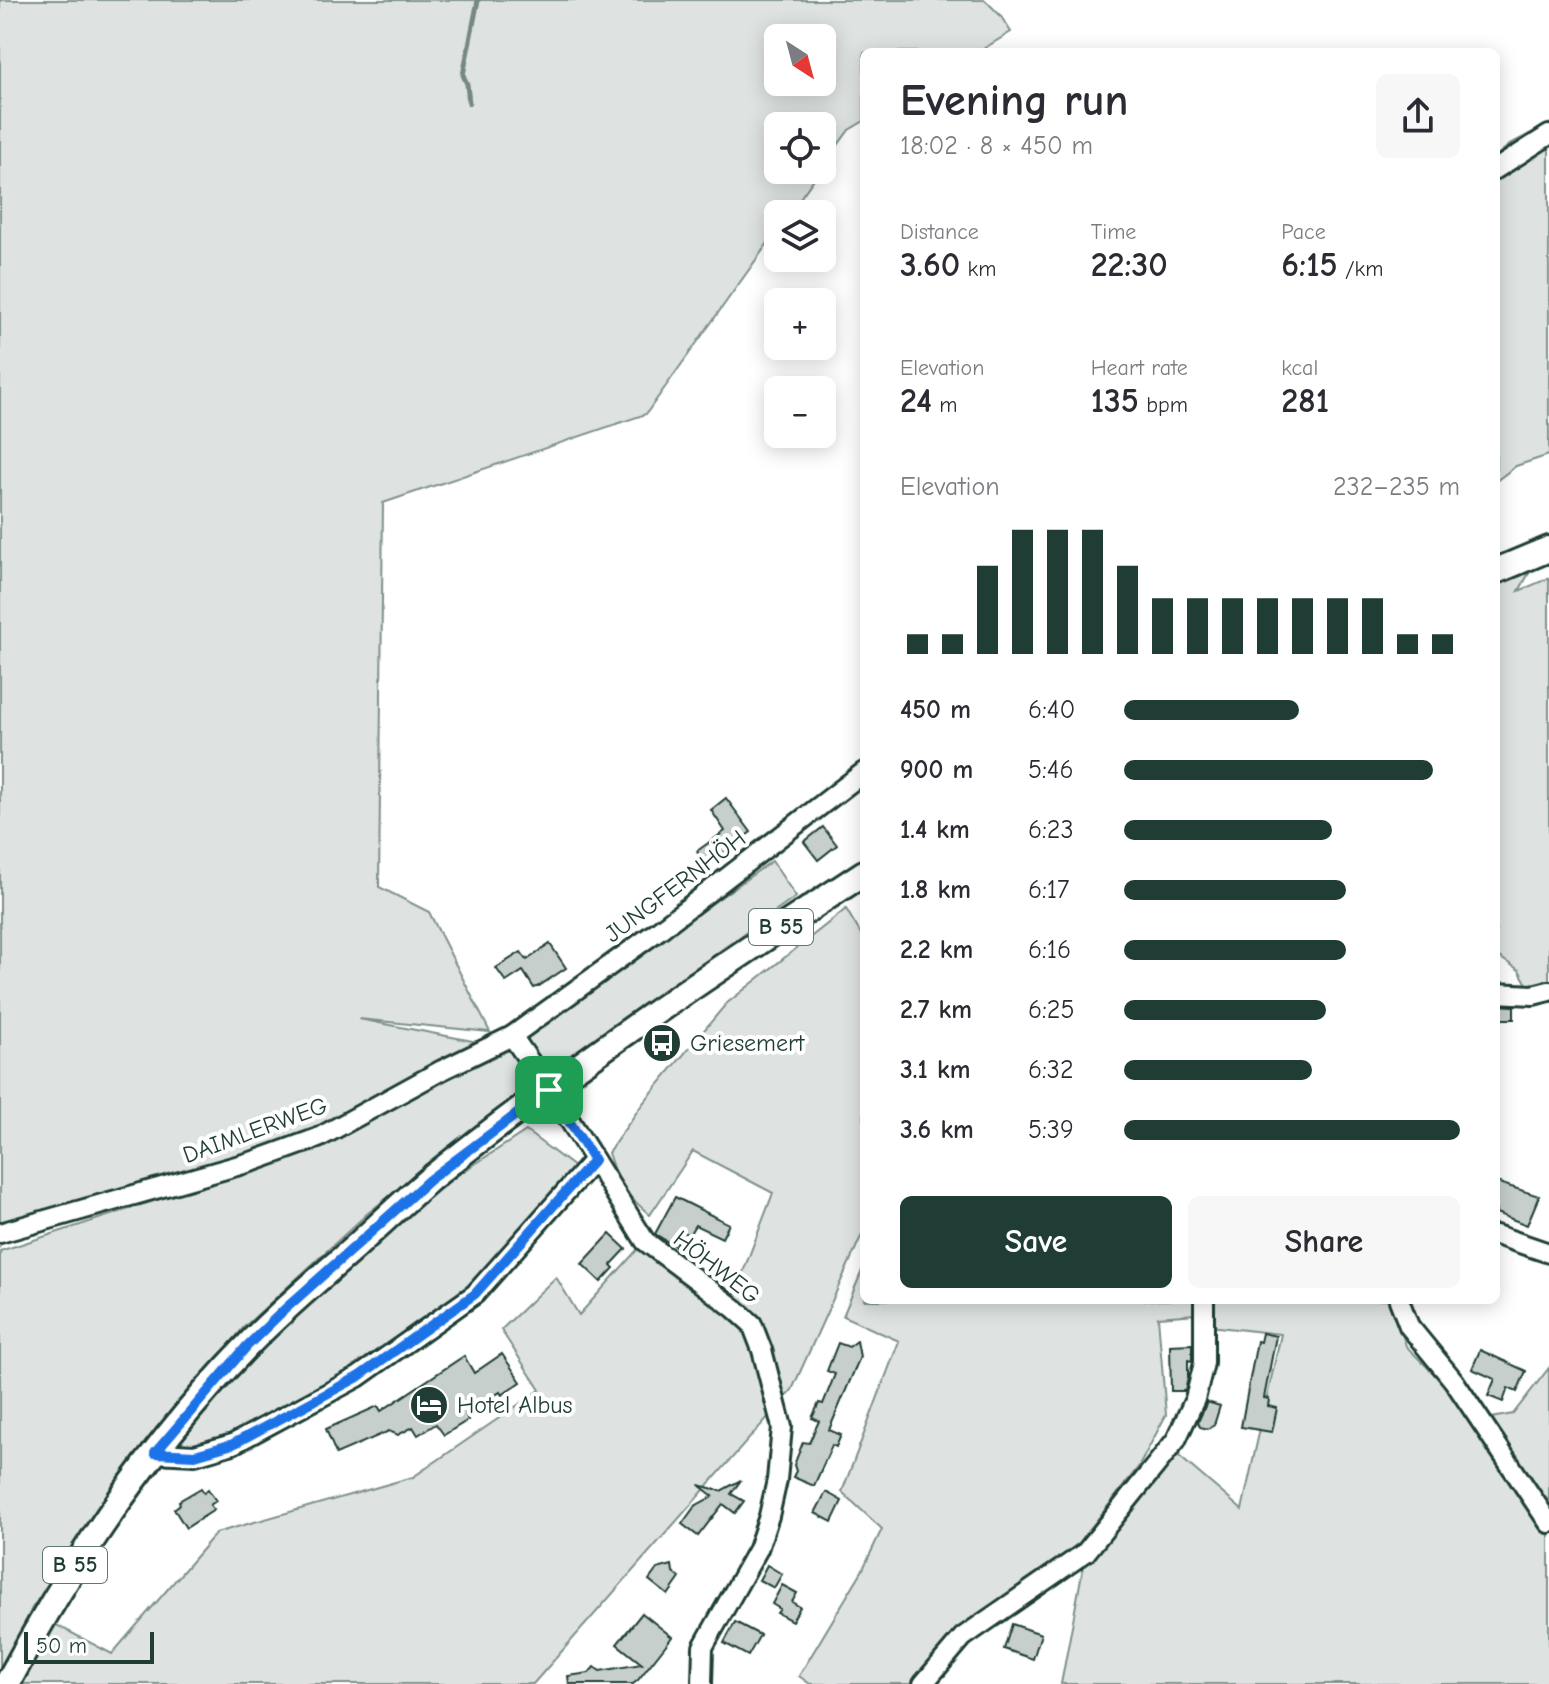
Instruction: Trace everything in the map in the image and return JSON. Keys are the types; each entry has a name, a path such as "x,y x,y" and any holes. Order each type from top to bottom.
{"main road":[{"path":"1500,569 1549,549"},
{"name":"B 55","path":"7,1684 44,1614 83,1551 155,1453 247,1346 284,1310 429,1180 699,981 860,876"}],"street":[{"path":"1500,166 1549,135"},
{"name":"JUNGFERNHÖH","path":"512,1036 659,930 860,775"},
{"path":"1500,993 1533,995 1549,991"},
{"name":"HÖHWEG","path":"512,1036 645,1241 752,1324 762,1350 782,1427 777,1480 758,1549 703,1647 702,1684"},
{"name":"DAIMLERWEG","path":"0,1233 254,1161 318,1138 442,1070 512,1036"},
{"path":"155,1453 195,1455 233,1444 358,1377 475,1294 594,1160"},
{"path":"1500,1236 1549,1253"},
{"path":"923,1684 963,1637 1086,1552 1176,1440 1195,1399 1204,1363 1204,1304"},
{"path":"1401,1304 1409,1326 1454,1381 1549,1523"}],"shaded area":[{"path":"0,0 985,0 1011,32 985,48 860,48 860,123 849,130 836,148 836,112 764,112 764,184 810,184 799,200 764,200 764,249 646,414 383,503 379,887 429,912 490,1032 359,1019 498,1046 318,1136 6,1236 0,1246"},
{"path":"1549,124 1549,455 1516,466 1500,478 1500,153"},
{"path":"1541,552 1519,591 1549,578 1549,990 1533,995 1519,970 1500,958 1500,569"},
{"path":"772,861 796,897 549,1072 525,1036"},
{"path":"846,909 860,932 860,1239 792,1390 533,1684 19,1684 49,1621 112,1654 216,1533 413,1477 540,1390 501,1330 556,1277 579,1315 645,1241 734,1296 773,1193 693,1151 650,1215 620,1188 608,1153 643,1103 726,1004"},
{"path":"508,1045 531,1085 368,1213 244,1327 141,1452 32,1608 0,1674 0,1251 317,1148"},
{"path":"526,1131 574,1167 475,1294 233,1444 155,1453 376,1228"},
{"path":"860,1276 860,1304 1196,1304 1196,1314 1158,1317 1166,1415 1139,1466 1079,1543 963,1628 925,1684 810,1684 799,1676 862,1571 882,1529 842,1492 899,1341 843,1316"},
{"path":"1210,1304 1392,1304 1406,1346 1480,1420 1513,1414 1549,1368 1549,1684 1061,1684 1085,1557 1173,1451 1242,1510 1281,1334 1210,1326"}],"building":[{"path":"726,798 751,832 704,867 697,851 725,831 711,810"},
{"path":"823,827 837,845 818,860 804,842"},
{"path":"550,944 566,968 539,986 534,988 523,971 506,982 496,968 521,952 527,960"},
{"path":"1500,1005 1514,1006 1514,1019 1500,1019"},
{"path":"1500,1183 1539,1196 1527,1225 1500,1215"},
{"path":"675,1197 729,1224 722,1238 695,1225 689,1235 683,1232 675,1246 655,1234"},
{"path":"610,1234 626,1249 601,1282 582,1264"},
{"path":"1262,1333 1276,1336 1264,1398 1269,1399 1268,1406 1277,1408 1272,1432 1241,1427 1257,1341 1260,1342"},
{"path":"857,1341 860,1357 829,1430 841,1435 836,1447 832,1445 814,1486 793,1477 796,1471 794,1465 803,1442 809,1443 819,1421 812,1418 819,1403 823,1404 835,1374 827,1371 838,1343 849,1347"},
{"path":"1192,1344 1192,1361 1188,1360 1185,1391 1171,1391 1170,1345"},
{"path":"1480,1350 1526,1371 1517,1392 1508,1388 1503,1402 1488,1396 1495,1379 1472,1369"},
{"path":"502,1354 521,1382 466,1415 468,1420 444,1435 436,1424 418,1435 413,1427 398,1435 389,1431 336,1454 326,1429 378,1406 381,1411 464,1356 474,1373"},
{"path":"1207,1402 1220,1406 1214,1425 1208,1429 1200,1427 1198,1422"},
{"path":"741,1480 731,1494 744,1501 735,1513 723,1504 698,1536 682,1524 695,1506 713,1496 699,1485 721,1491"},
{"path":"201,1488 204,1493 208,1489 216,1501 210,1505 214,1510 186,1528 174,1509 180,1504 179,1501"},
{"path":"826,1492 842,1501 832,1522 815,1513"},
{"path":"672,1565 673,1572 680,1578 668,1595 649,1580 657,1569"},
{"path":"767,1565 782,1574 774,1588 759,1580"},
{"path":"782,1585 797,1593 792,1602 800,1607 792,1621 777,1613 780,1609 772,1604"},
{"path":"642,1613 672,1637 638,1680 633,1684 569,1684 568,1676 589,1673 594,1667 600,1671 642,1664 617,1644"},
{"path":"735,1622 760,1635 748,1656 724,1643"},
{"path":"1012,1624 1041,1634 1033,1659 1004,1649"}],"waterway":[{"path":"469,103 463,75 478,0"}],"place":[{"name":"Griesemert","path":"662,1043"},
{"name":"Hotel Albus","path":"429,1405"}],"route":[{"path":"549,1090 594,1160 475,1294 358,1377 233,1444 195,1455 155,1453 247,1346 284,1310 429,1180 549,1090"}]}
